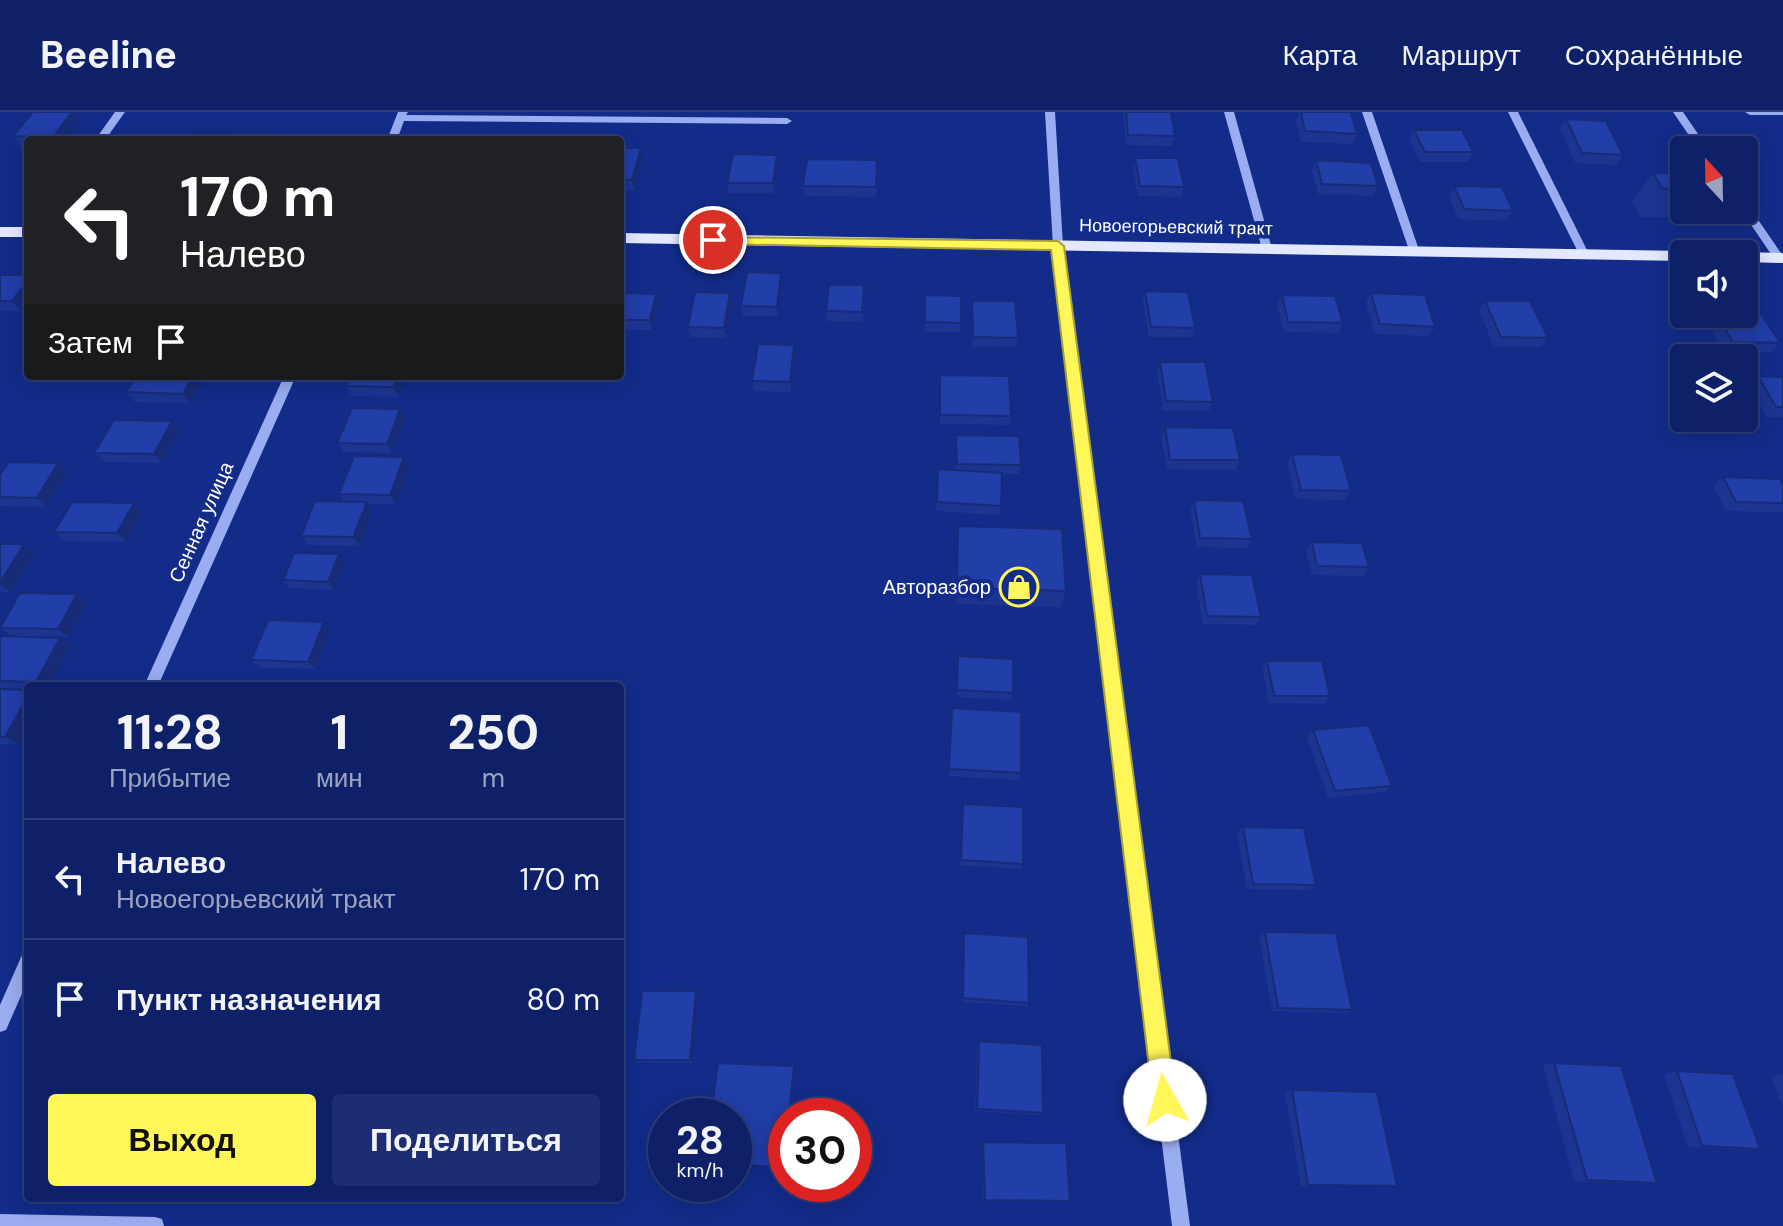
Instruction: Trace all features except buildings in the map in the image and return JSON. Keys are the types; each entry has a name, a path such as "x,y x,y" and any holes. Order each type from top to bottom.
{"main road":[{"path":"0,232 24,232"},
{"name":"Новоегорьевский тракт","path":"624,238 1670,256"},
{"path":"1758,258 1782,260"}],"street":[{"path":"103,136 120,112"},
{"path":"1050,112 1058,246 1181,1226"},
{"path":"1229,112 1267,249"},
{"path":"1367,112 1415,253"},
{"path":"1513,112 1584,254"},
{"path":"1678,112 1694,136"},
{"path":"1750,112 1783,112"},
{"path":"394,136 402,115 787,121"},
{"path":"1756,224 1782,260"},
{"name":"Сенная улица","path":"153,682 288,380"},
{"path":"0,1024 24,970"},
{"path":"0,1223 155,1226"}],"place":[{"name":"Авторазбор","path":"1019,587"}],"route":[{"path":"713,240 1058,246 1165,1100"}]}
